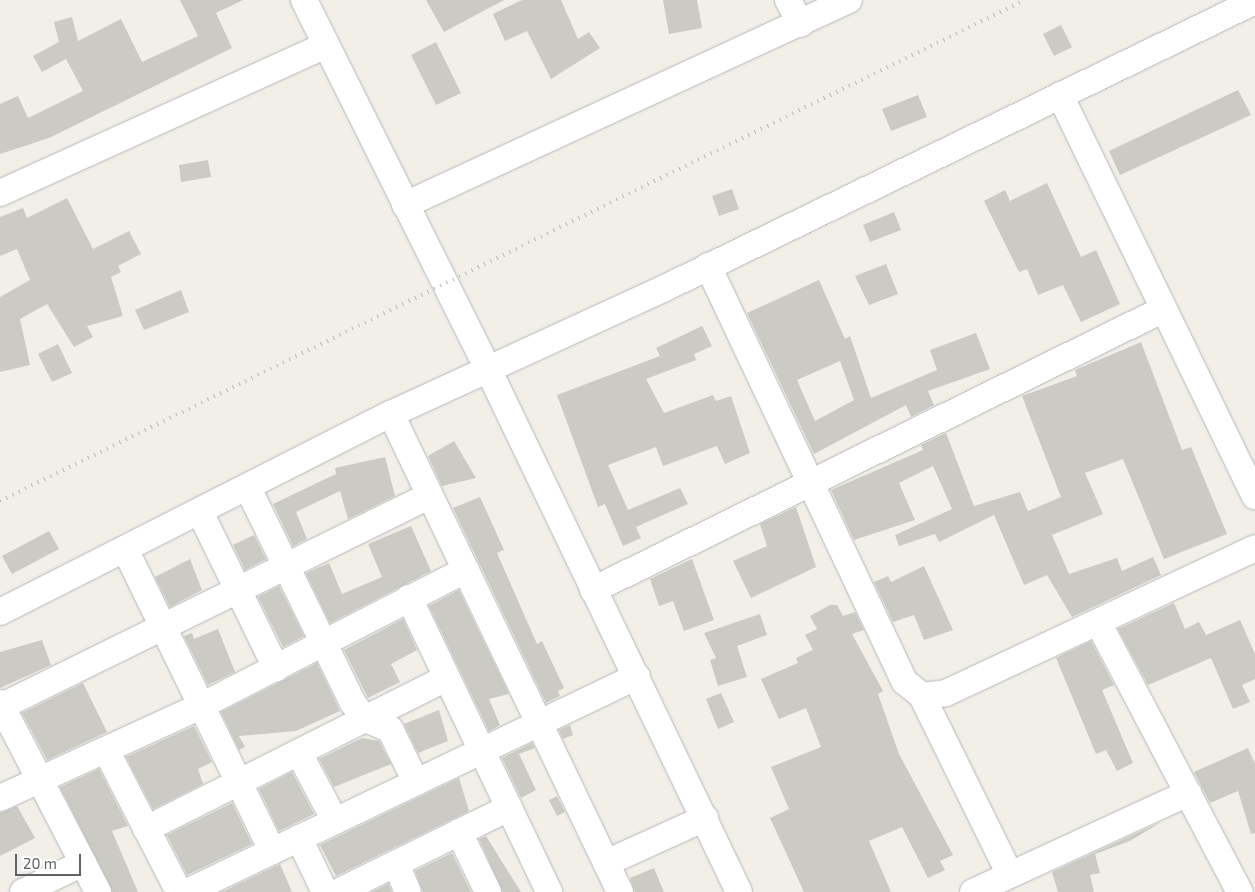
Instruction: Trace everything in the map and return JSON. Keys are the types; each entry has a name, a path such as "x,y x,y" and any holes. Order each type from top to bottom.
{"street":[{"path":"788,0 800,24"},
{"path":"405,205 849,0"},
{"path":"308,1 326,45 488,369 739,892"},
{"path":"0,612 126,551 391,414 708,266 1255,1"},
{"path":"0,193 326,45"},
{"path":"1060,95 1255,496"},
{"path":"708,266 905,682 922,696 1010,875"},
{"path":"594,590 812,485 1164,309"},
{"path":"391,414 537,723 620,892"},
{"path":"248,488 365,719 390,729 416,782"},
{"path":"98,892 1,705 240,593 430,495"},
{"path":"200,512 276,668"},
{"path":"922,696 946,693 1099,624 1255,548"},
{"path":"126,551 201,706 241,781 272,851"},
{"path":"0,798 201,706 466,570"},
{"path":"409,598 549,892"},
{"path":"1099,624 1240,892"},
{"path":"187,892 636,676"},
{"path":"146,829 446,678"},
{"path":"106,750 179,892"},
{"path":"300,753 335,820"},
{"path":"973,892 1188,793"},
{"path":"338,892 509,808"},
{"path":"606,863 705,818"},
{"path":"459,832 488,892"},
{"path":"299,838 325,892"},
{"path":"23,892 83,863"},
{"path":"396,864 408,892"}],"building":[{"path":"180,0 243,0 216,13 232,48 49,138 0,154 0,104 18,96 28,118 83,91 66,59 42,72 33,56 59,42 54,22 72,17 78,41 121,19 142,62 198,36"},
{"path":"426,0 504,0 444,32"},
{"path":"522,0 561,0 578,39 589,32 600,48 551,79 527,31 505,41 493,14"},
{"path":"663,0 697,0 702,28 669,34"},
{"path":"1061,25 1072,47 1054,56 1043,34"},
{"path":"436,42 461,93 436,105 411,55"},
{"path":"1238,90 1251,115 1120,175 1109,151"},
{"path":"918,95 927,117 891,131 882,109"},
{"path":"208,160 211,177 181,182 179,165"},
{"path":"1047,183 1081,257 1096,250 1120,304 1081,322 1063,285 1038,295 1027,269 1019,272 984,201 1005,190 1010,201"},
{"path":"732,189 739,209 719,216 712,196"},
{"path":"67,198 93,249 129,231 141,254 118,266 121,272 111,277 123,316 87,326 93,337 74,347 47,304 20,319 30,365 0,372 0,297 30,280 17,249 0,256 0,217 23,208 27,218"},
{"path":"894,212 901,230 870,242 863,225"},
{"path":"886,264 898,294 869,305 855,276"},
{"path":"819,280 845,339 850,336 871,398 937,370 930,350 976,333 990,369 928,391 934,405 911,417 906,405 814,454 747,313","holes":["840,361 854,400 815,421 797,380"]},
{"path":"181,290 189,312 144,330 135,310"},
{"path":"702,326 712,346 694,354 696,360 646,379 664,413 713,395 716,401 731,396 750,453 725,464 717,446 663,466 656,447 608,465 628,510 680,488 688,504 636,527 641,538 623,546 605,504 598,507 557,395 660,356 656,348"},
{"path":"1141,342 1182,450 1191,447 1227,534 1164,559 1123,459 1085,473 1103,514 1052,535 1069,574 1117,558 1122,571 1153,557 1161,575 1072,617 1047,575 1024,585 994,515 939,542 935,534 899,546 895,535 952,509 933,466 899,483 915,520 854,540 831,490 923,450 921,445 946,433 974,506 1020,492 1028,511 1061,497 1022,396 1077,376 1075,370"},
{"path":"58,344 72,373 52,382 38,354"},
{"path":"454,441 476,478 442,486 428,456"},
{"path":"385,457 395,496 348,519 340,491 296,512 307,539 293,546 273,504 336,474 335,468"},
{"path":"480,497 504,550 497,553 537,644 542,641 564,688 558,691 560,696 546,703 453,508"},
{"path":"796,507 816,567 751,598 733,561 767,546 760,524"},
{"path":"411,526 431,571 330,623 306,573 329,563 342,594 382,577 368,544"},
{"path":"49,531 59,549 12,574 2,556"},
{"path":"254,535 266,559 245,570 233,545"},
{"path":"190,559 202,590 170,607 155,577"},
{"path":"692,559 714,620 684,631 673,601 659,606 650,579"},
{"path":"924,566 953,630 924,640 914,615 893,622 874,582 888,576 891,582"},
{"path":"279,586 304,636 283,647 258,597"},
{"path":"459,590 509,694 489,699 500,725 489,731 429,606"},
{"path":"1174,603 1185,629 1199,622 1206,635 1240,620 1255,654 1255,679 1242,685 1250,702 1233,709 1211,658 1148,685 1118,629"},
{"path":"830,605 837,605 843,616 855,612 864,630 852,634 883,691 878,694 899,754 953,855 940,861 945,870 928,878 902,827 869,841 891,892 804,892 770,818 789,809 771,767 821,747 806,708 779,719 761,679 798,663 796,658 813,650 805,635 817,629 810,616"},
{"path":"760,614 767,635 737,646 747,677 718,686 710,660 716,658 704,633"},
{"path":"403,619 417,650 391,664 400,682 368,698 344,650"},
{"path":"218,629 235,672 208,685 184,636 192,633 194,639"},
{"path":"42,640 51,665 0,688 0,652"},
{"path":"1091,641 1114,685 1102,690 1133,763 1117,771 1106,750 1096,754 1056,658"},
{"path":"317,663 340,711 296,731 239,736 245,747 239,750 221,712"},
{"path":"83,683 107,732 47,760 22,713"},
{"path":"721,693 734,722 718,729 706,699"},
{"path":"439,710 448,741 418,753 404,724"},
{"path":"570,725 573,735 563,739 559,730"},
{"path":"194,726 212,762 198,769 203,784 153,809 126,757"},
{"path":"362,738 379,741 391,764 334,787 319,759"},
{"path":"532,743 535,748 519,754 536,790 521,798 502,758"},
{"path":"1248,748 1255,764 1255,833 1251,834 1238,791 1210,803 1194,772"},
{"path":"99,769 128,826 112,831 138,892 113,892 60,787"},
{"path":"292,772 314,814 279,831 259,789"},
{"path":"459,778 469,811 336,876 320,845"},
{"path":"557,796 565,812 557,816 549,800"},
{"path":"232,803 252,844 187,875 167,835"},
{"path":"17,806 35,838 0,856 0,813"},
{"path":"1161,822 1130,841 1095,854 1100,873 1090,875 1094,892 1058,892 1052,872"},
{"path":"486,836 521,892 503,892 479,839"},
{"path":"452,853 471,892 423,892 415,871"},
{"path":"280,864 292,892 222,892"},
{"path":"654,868 664,892 635,892 630,878"},
{"path":"388,884 392,892 372,892"}],"railway":[{"path":"0,501 1025,0"}]}
